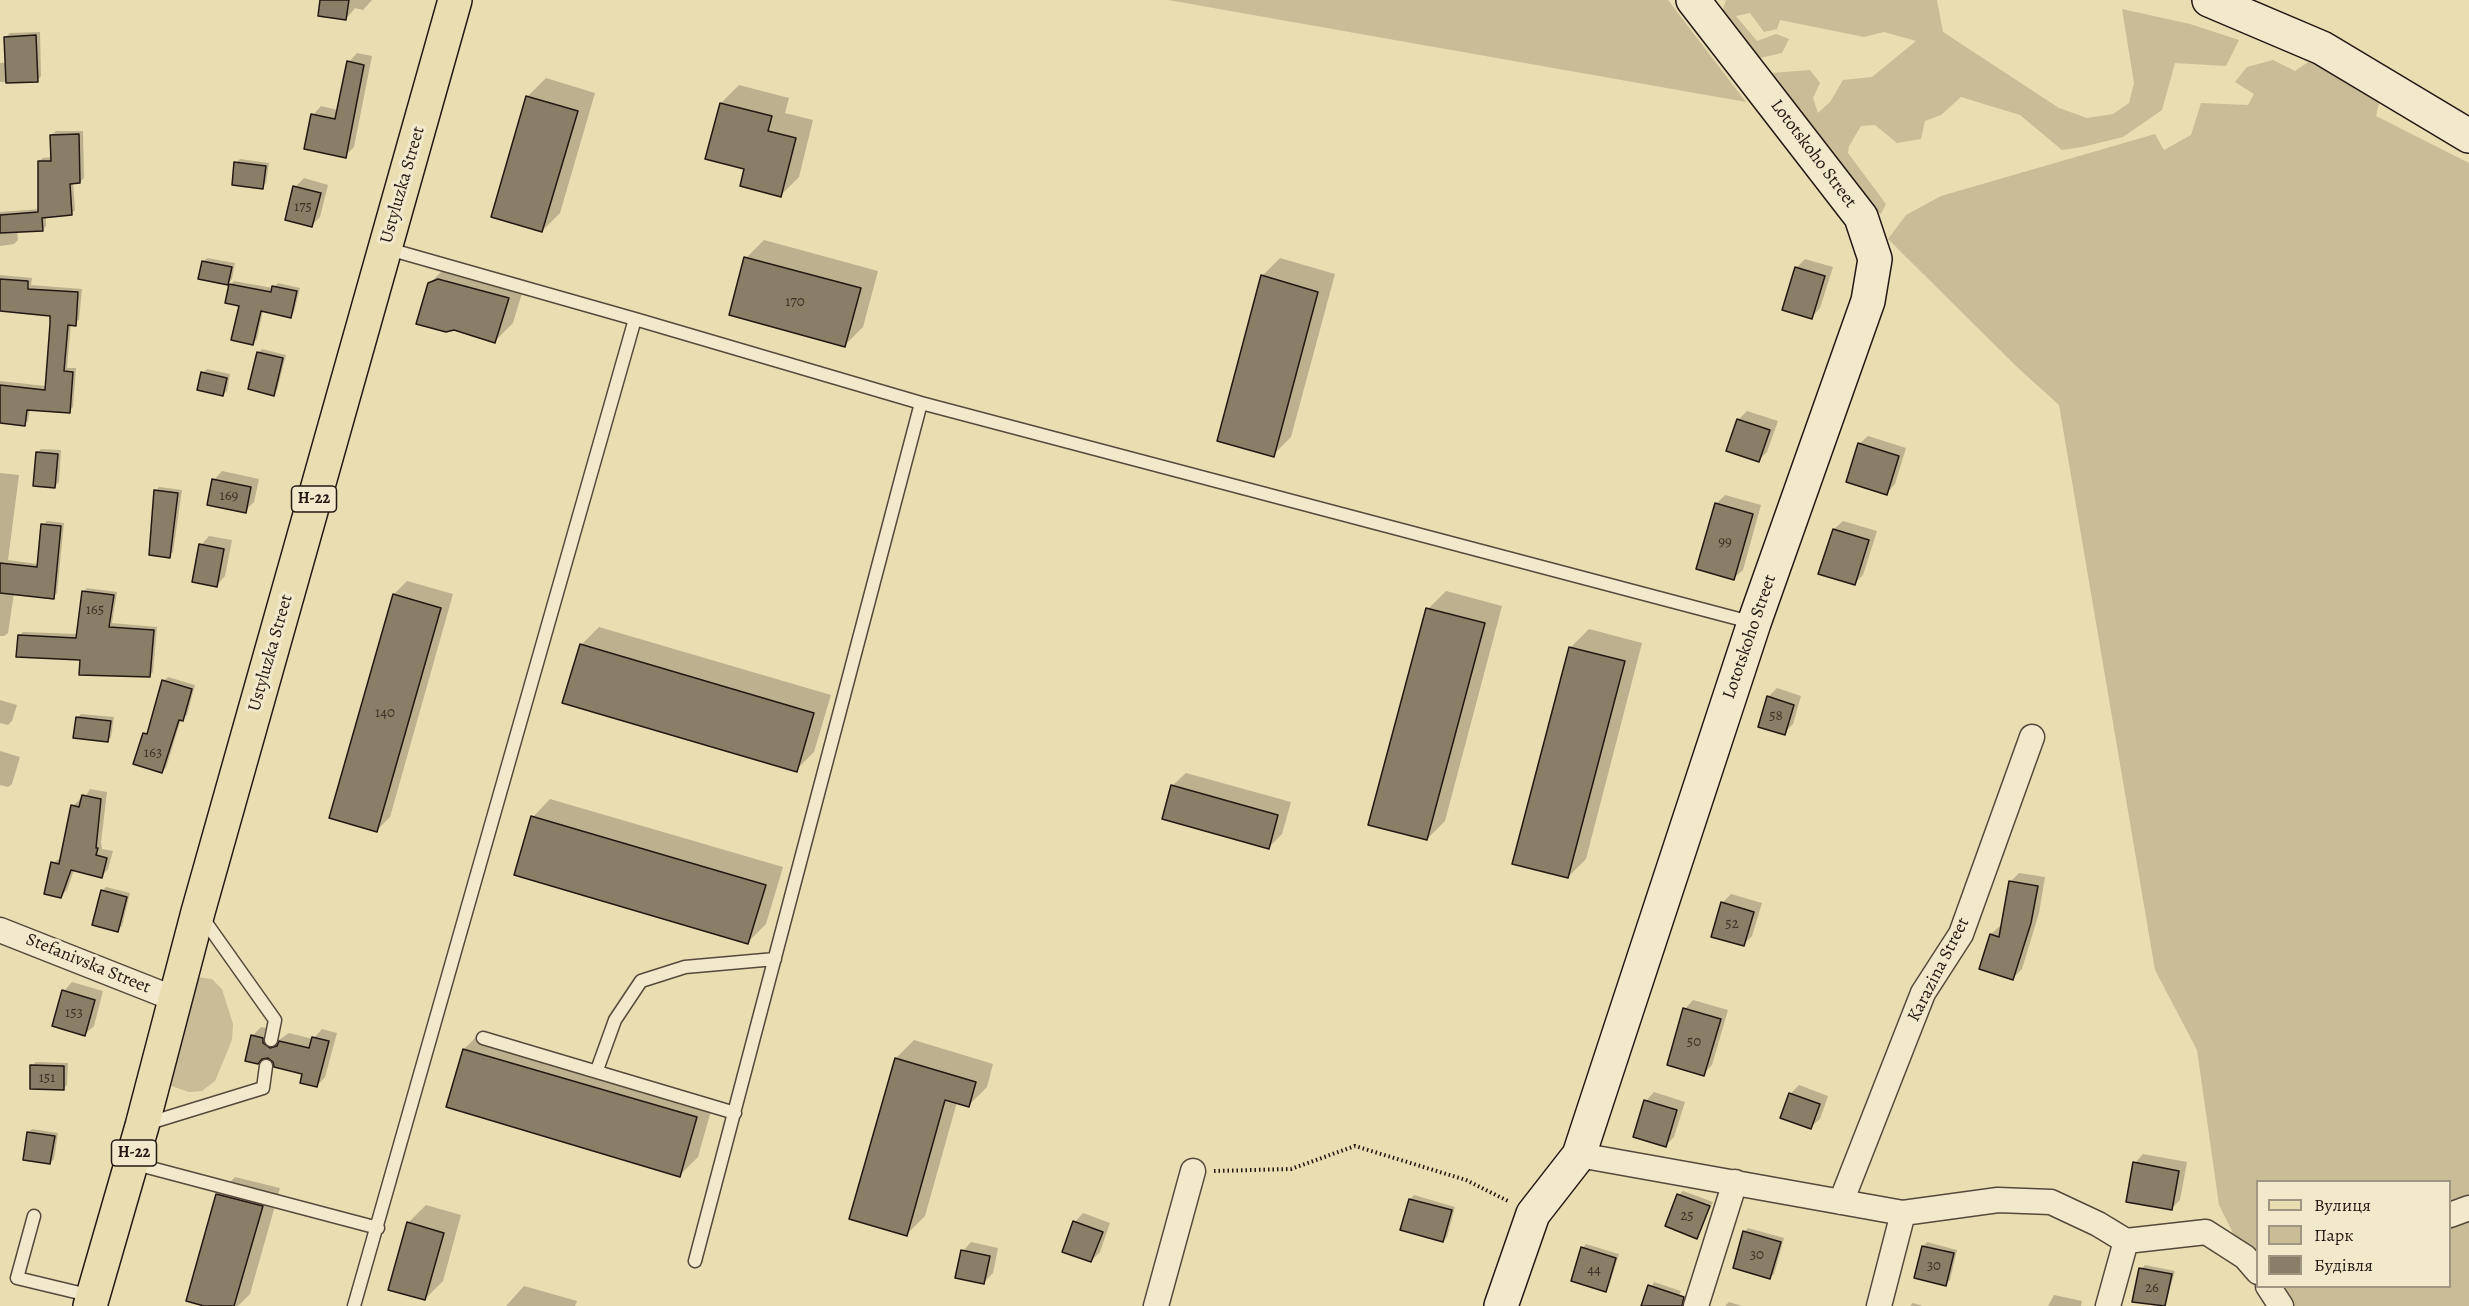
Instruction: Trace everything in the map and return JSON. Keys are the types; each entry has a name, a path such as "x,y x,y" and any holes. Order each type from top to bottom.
{"main road":[{"name":"Ustyluzka Street","path":"92,1301 142,1125 198,912 455,0"}],"street":[{"name":"Lototskoho Street","path":"1502,1306 1533,1214 1579,1155 1754,623 1868,301 1875,259 1861,217 1693,0"},
{"path":"2209,0 2322,48 2464,132"},
{"name":"Karazina Street","path":"1841,1202 1923,993 1961,934 2032,736"},
{"name":"Stefanivska Street","path":"0,930 175,999"},
{"path":"1579,1155 1903,1213 1998,1200 2051,1202 2098,1224 2126,1241 2206,1232 2245,1257 2256,1270"},
{"path":"1156,1306 1193,1171"},
{"path":"1696,1306 1735,1182"},
{"path":"2451,1215 2469,1208"},
{"path":"1880,1306 1903,1213"},
{"path":"2108,1306 2126,1241"},
{"path":"2269,1288 2281,1306"}],"lane":[{"path":"385,248 921,403 1754,623"},
{"path":"354,1306 378,1228 473,880 634,319"},
{"path":"695,1261 921,403"},
{"path":"198,912 275,1020 271,1040"},
{"path":"597,1070 615,1020 641,981 685,968 775,959"},
{"path":"483,1038 597,1070 735,1113"},
{"path":"142,1125 263,1088 266,1066"},
{"path":"131,1163 378,1228"},
{"path":"34,1216 17,1278 92,1301"}],"path":[{"path":"1193,1171 1292,1168 1355,1146 1466,1180 1533,1214"}],"green space":[{"path":"1168,0 1668,0 1746,102"},
{"path":"1726,0 1937,0 1943,32 2059,108 2087,118 2113,114 2129,103 2134,83 2122,9 2190,24 2239,40 2226,66 2175,63 2162,110 2123,137 2082,147 2062,150 2020,115 1961,97 1941,115 1925,121 1921,139 1897,143 1875,125 1861,126 1849,146 1848,153 1886,204 1881,214 1862,203 1721,15","holes":["1750,13 1764,32 1777,29 1780,20 1864,37 1884,32 1916,41 1872,77 1843,80 1830,102 1818,113 1813,98 1820,83 1810,70 1772,73 1760,58 1782,53 1789,39 1776,34 1757,41 1736,16"]},
{"path":"2317,56 2381,94 2376,116 2469,163 2469,1306 2281,1306 2269,1288 2451,1288 2451,1180 2256,1180 2256,1271 2245,1257 2219,1205 2197,1050 2155,970 2059,405 2017,367 1888,239 1906,215 1941,196 2155,134 2164,150 2191,135 2201,103 2248,105 2254,94 2235,82 2247,67 2273,60 2295,71"},
{"path":"196,977 212,979 222,989 233,1024 232,1040 215,1081 202,1091 189,1092 168,1085"}],"building":[{"path":"320,0 349,0 346,20 318,16"},
{"path":"36,35 38,82 6,83 4,37"},
{"path":"347,61 364,65 346,158 304,149 311,114 335,119"},
{"path":"526,96 578,111 542,232 491,217"},
{"path":"720,103 772,116 768,131 796,138 781,197 740,186 744,169 705,159"},
{"path":"79,134 80,183 70,184 72,215 42,218 43,231 0,233 0,215 38,212 38,161 51,161 50,135"},
{"path":"234,162 266,166 263,189 232,185"},
{"path":"293,186 321,193 312,227 285,220"},
{"path":"744,257 861,288 845,347 729,315"},
{"path":"202,261 232,267 228,285 198,279"},
{"path":"1795,267 1825,276 1812,319 1782,310"},
{"path":"1261,275 1318,292 1274,457 1217,441"},
{"path":"0,279 28,281 28,289 78,292 76,326 68,325 64,371 73,372 70,413 27,410 25,426 0,423 0,385 45,390 50,316 0,311"},
{"path":"438,279 509,298 495,343 454,330 446,332 416,324 428,283"},
{"path":"229,284 271,292 272,286 297,291 291,318 261,311 253,345 231,340 239,306 225,303"},
{"path":"257,352 283,358 274,396 248,389"},
{"path":"201,372 227,378 223,396 197,390"},
{"path":"1737,419 1770,430 1759,462 1726,451"},
{"path":"1858,443 1899,456 1887,495 1846,482"},
{"path":"36,452 58,454 55,488 33,486"},
{"path":"212,479 251,487 246,513 207,505"},
{"path":"154,490 178,493 170,558 149,555"},
{"path":"1715,503 1753,514 1734,580 1696,569"},
{"path":"41,524 61,526 54,599 0,593 0,563 37,567"},
{"path":"1833,529 1869,540 1855,585 1818,574"},
{"path":"199,544 224,549 217,587 192,582"},
{"path":"82,591 114,595 109,627 154,630 150,677 79,675 80,660 16,657 18,635 76,638"},
{"path":"393,594 441,608 377,832 329,818"},
{"path":"1426,608 1485,623 1427,840 1368,825"},
{"path":"580,644 814,713 797,772 562,703"},
{"path":"1569,647 1625,661 1568,878 1512,864"},
{"path":"162,680 192,689 183,721 179,720 162,773 133,764 143,733 147,734"},
{"path":"1767,696 1794,705 1785,735 1758,727"},
{"path":"76,717 111,721 108,742 73,738"},
{"path":"1171,785 1278,815 1269,849 1162,819"},
{"path":"82,795 101,799 96,855 107,858 102,878 71,870 61,898 44,894 51,862 59,864 71,805 79,807"},
{"path":"531,816 766,885 748,944 514,875"},
{"path":"2009,881 2038,886 2031,923 2013,980 1979,969 1990,934 1999,937"},
{"path":"101,890 127,897 118,932 92,925"},
{"path":"1721,902 1754,912 1744,946 1711,937"},
{"path":"62,990 95,1000 85,1036 52,1026"},
{"path":"1683,1008 1721,1019 1704,1076 1667,1065"},
{"path":"251,1035 263,1038 263,1043 270,1048 277,1046 279,1041 309,1048 312,1037 329,1041 317,1087 300,1083 302,1074 274,1067 273,1062 268,1058 262,1059 258,1064 245,1061"},
{"path":"463,1049 697,1117 680,1177 446,1107"},
{"path":"895,1058 976,1082 969,1107 945,1100 907,1236 849,1219"},
{"path":"30,1065 64,1066 64,1090 30,1089"},
{"path":"1789,1093 1820,1104 1811,1129 1780,1118"},
{"path":"1644,1100 1677,1110 1666,1147 1633,1137"},
{"path":"27,1132 55,1136 50,1164 23,1160"},
{"path":"2133,1162 2179,1171 2172,1210 2126,1202"},
{"path":"216,1194 263,1206 234,1306 204,1306 186,1301"},
{"path":"1677,1194 1710,1206 1697,1239 1665,1226"},
{"path":"1409,1199 1452,1210 1443,1242 1400,1230"},
{"path":"1073,1221 1103,1232 1091,1262 1062,1252"},
{"path":"407,1222 444,1233 425,1300 388,1290"},
{"path":"1743,1231 1781,1242 1770,1279 1733,1268"},
{"path":"1922,1246 1954,1253 1946,1286 1914,1278"},
{"path":"1581,1247 1616,1258 1606,1292 1571,1281"},
{"path":"961,1250 990,1256 984,1284 955,1278"},
{"path":"2139,1268 2172,1274 2165,1306 2132,1302"},
{"path":"1648,1285 1684,1297 1682,1306 1641,1306"}]}
